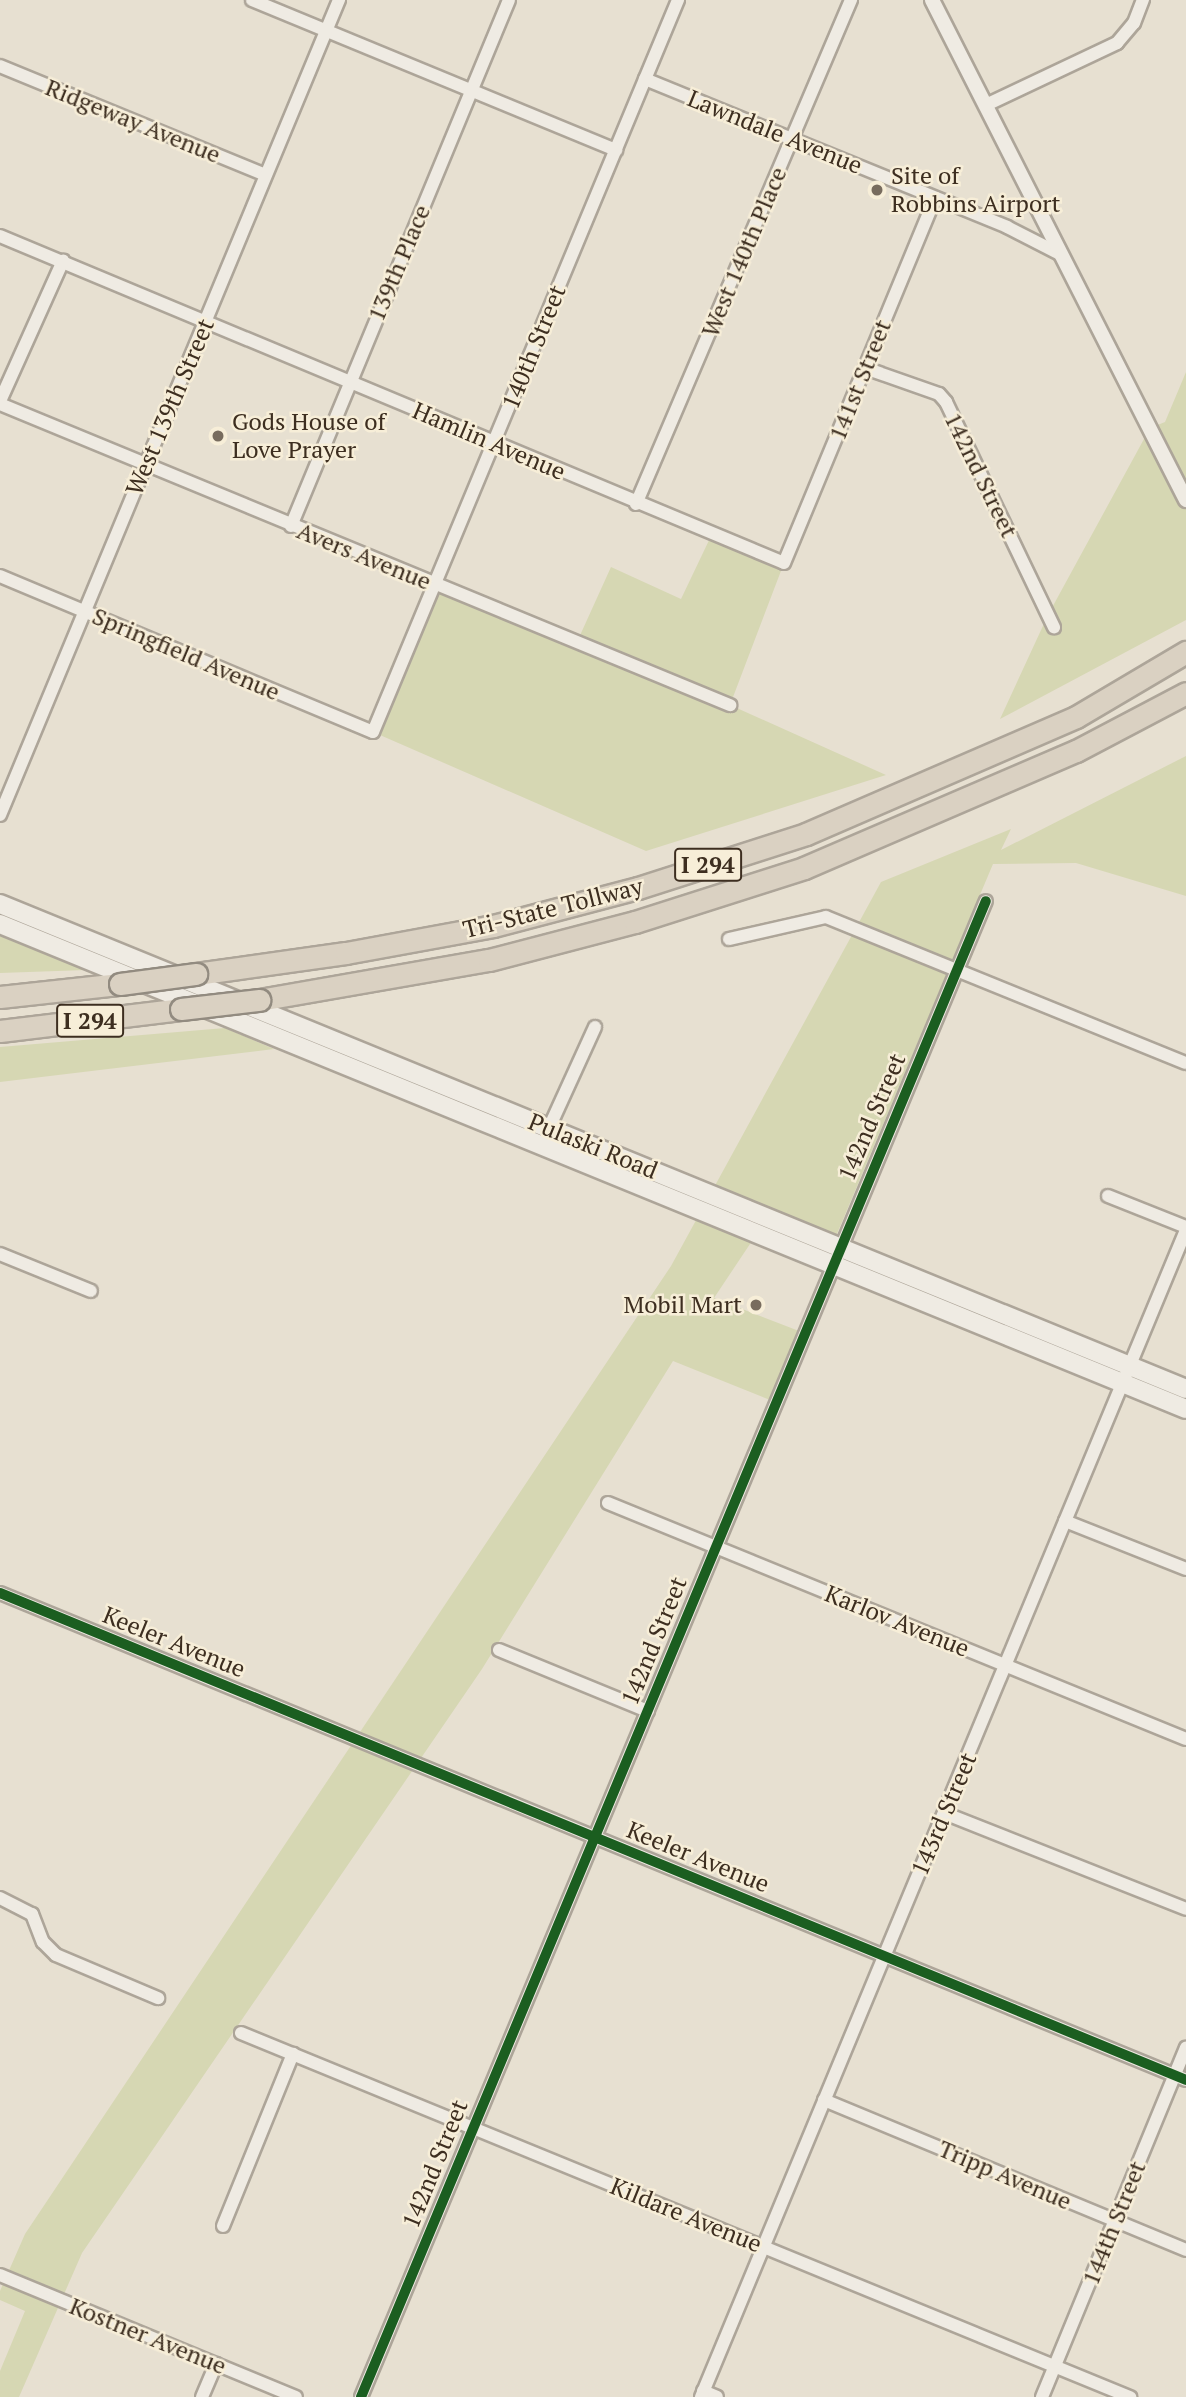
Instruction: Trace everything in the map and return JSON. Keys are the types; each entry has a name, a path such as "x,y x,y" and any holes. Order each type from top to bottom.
{"highway":[{"name":"Tri-State Tollway","path":"0,997 196,974 493,926 638,888 806,834 1076,717 1186,652"},
{"name":"Tri-State Tollway","path":"0,1031 259,1000 489,960 635,922 804,868 1076,751 1186,693"}],"main road":[{"name":"Pulaski Road","path":"0,904 840,1248 1125,1373 1186,1409"},
{"name":"Pulaski Road","path":"0,924 833,1265 1125,1373 1186,1389"}],"street":[{"path":"252,0 616,150"},
{"name":"West 139th Street","path":"0,815 339,0"},
{"name":"139th Place","path":"292,526 349,382 509,0"},
{"name":"140th Street","path":"373,732 678,0"},
{"name":"West 140th Place","path":"636,503 851,0"},
{"path":"932,0 1058,253 1071,269 1186,500"},
{"path":"986,106 1117,43 1134,23 1143,0"},
{"name":"Ridgeway Avenue","path":"0,66 266,175"},
{"name":"Lawndale Avenue","path":"645,79 935,198 1058,253"},
{"name":"141st Street","path":"784,563 935,198"},
{"name":"Hamlin Avenue","path":"0,236 784,563"},
{"path":"0,403 63,261"},
{"name":"142nd Street","path":"865,368 939,394 946,402 1054,628"},
{"name":"Avers Avenue","path":"0,403 145,466 730,705"},
{"name":"Springfield Avenue","path":"0,576 373,732"},
{"name":"142nd Street","path":"361,2397 986,901"},
{"path":"729,939 826,917 1186,1063"},
{"path":"549,1128 595,1027"},
{"path":"1108,1196 1186,1229"},
{"name":"143rd Street","path":"702,2394 1186,1229"},
{"path":"0,1254 91,1291"},
{"name":"Karlov Avenue","path":"608,1503 1186,1740"},
{"path":"1065,1521 1186,1570"},
{"name":"Keeler Avenue","path":"0,1593 1180,2078"},
{"path":"499,1650 648,1711"},
{"path":"944,1813 1186,1909"},
{"path":"0,1898 32,1914 43,1942 56,1955 158,1998"},
{"name":"Kildare Avenue","path":"242,2033 1130,2397"},
{"name":"144th Street","path":"1042,2397 1115,2221 1180,2078 1186,2048"},
{"path":"223,2225 293,2054"},
{"name":"Tripp Avenue","path":"824,2100 1186,2250"},
{"name":"Kostner Avenue","path":"0,2275 296,2397"},
{"path":"202,2397 216,2364"},
{"path":"702,2394 717,2397"}],"green space":[{"path":"1186,372 1186,620 1000,719 1048,615 1150,428 1165,422"},
{"path":"712,534 784,563 730,705 886,775 646,851 373,732 434,584 577,642 611,567 681,599"},
{"path":"1186,756 1186,896 1076,863 993,864 836,1236 772,1211 714,1298 799,1331 770,1400 673,1361 482,1669 82,2253 19,2397 0,2397 0,2371 25,2311 0,2300 0,2291 25,2234 671,1266 881,882 1011,829 1001,850"},
{"path":"0,932 86,970 0,973"},
{"path":"225,1028 274,1049 0,1082 0,1047"}],"cycle path":[{"path":"361,2397 986,901"},
{"path":"0,1593 1186,2080"}],"place":[{"name":"Site of Robbins Airport","path":"877,190"},
{"name":"Gods House of Love Prayer","path":"218,436"},
{"name":"Mobil Mart","path":"756,1305"}]}
